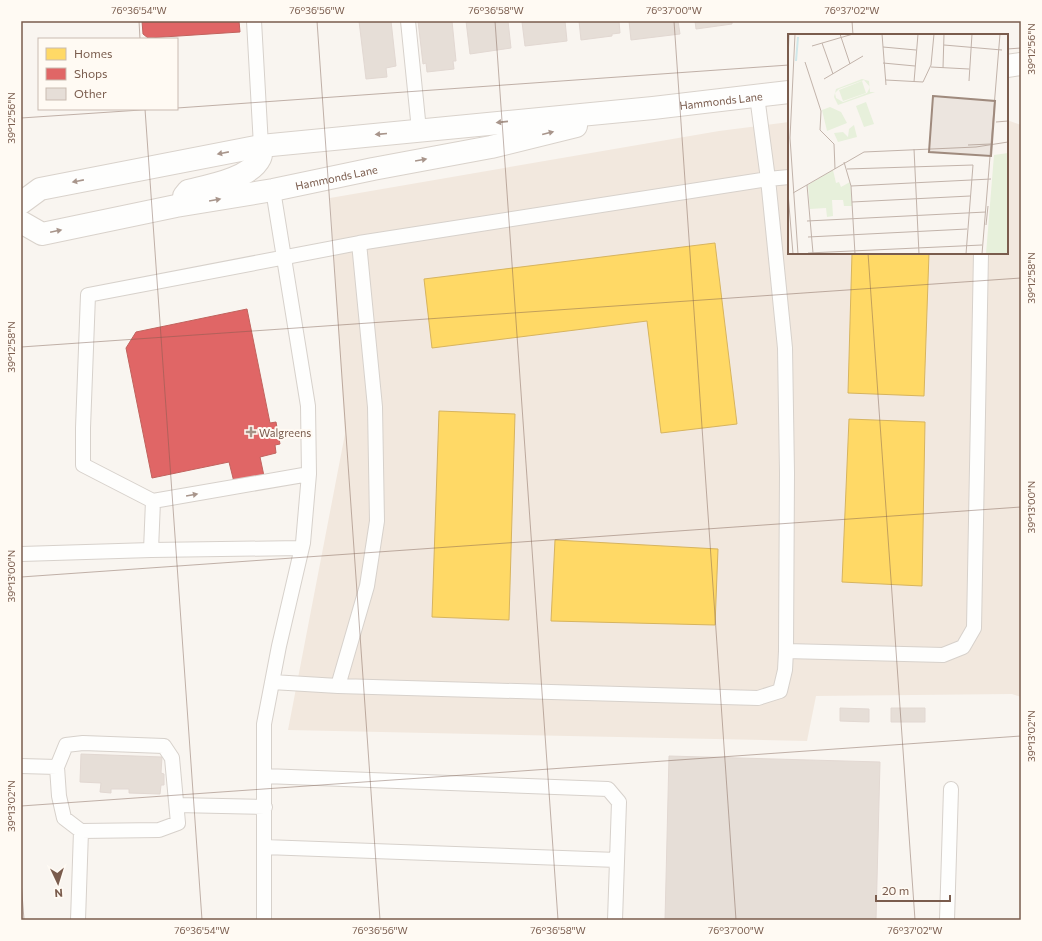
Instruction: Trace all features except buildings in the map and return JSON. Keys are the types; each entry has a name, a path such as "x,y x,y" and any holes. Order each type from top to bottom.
{"street":[{"path":"1008,66 1021,64"},
{"name":"Hammonds Lane","path":"21,203 40,189 261,146 652,108 788,92"},
{"name":"Hammonds Lane","path":"21,222 42,234 176,206 273,190 373,169 491,147 652,108"},
{"path":"273,190 295,170 397,150 419,130"},
{"path":"176,206 188,192 232,179 247,172 260,158 261,146"}],"lane":[{"path":"254,21 261,146"},
{"path":"408,21 419,130"},
{"path":"272,682 338,686 758,698 780,691 785,670 786,651 786,348 768,179 757,96"},
{"path":"309,474 153,502 83,465 88,295 284,256 359,243 788,177"},
{"path":"264,920 264,724 279,646 301,548 309,474 308,406 273,190"},
{"path":"338,686 367,586 377,521 375,407 359,243"},
{"path":"786,651 943,654 963,647 974,628 981,254"},
{"path":"151,550 153,502"},
{"path":"21,554 151,550 301,548"},
{"path":"83,744 164,746 172,758 177,805 178,823 159,830 81,831 64,818 59,796 57,767 66,746 83,744"},
{"path":"21,766 57,767"},
{"path":"264,776 608,789 619,802 615,920"},
{"path":"947,920 951,789"},
{"path":"177,805 265,808"},
{"path":"78,920 81,831"},
{"path":"264,847 617,860"}],"shaded area":[{"path":"1008,120 1021,125 1021,697 1012,694 816,696 807,741 288,730 345,434 330,198 719,131 788,122 788,254 1008,254"}],"place":[{"name":"Walgreens","path":"251,432"}]}
